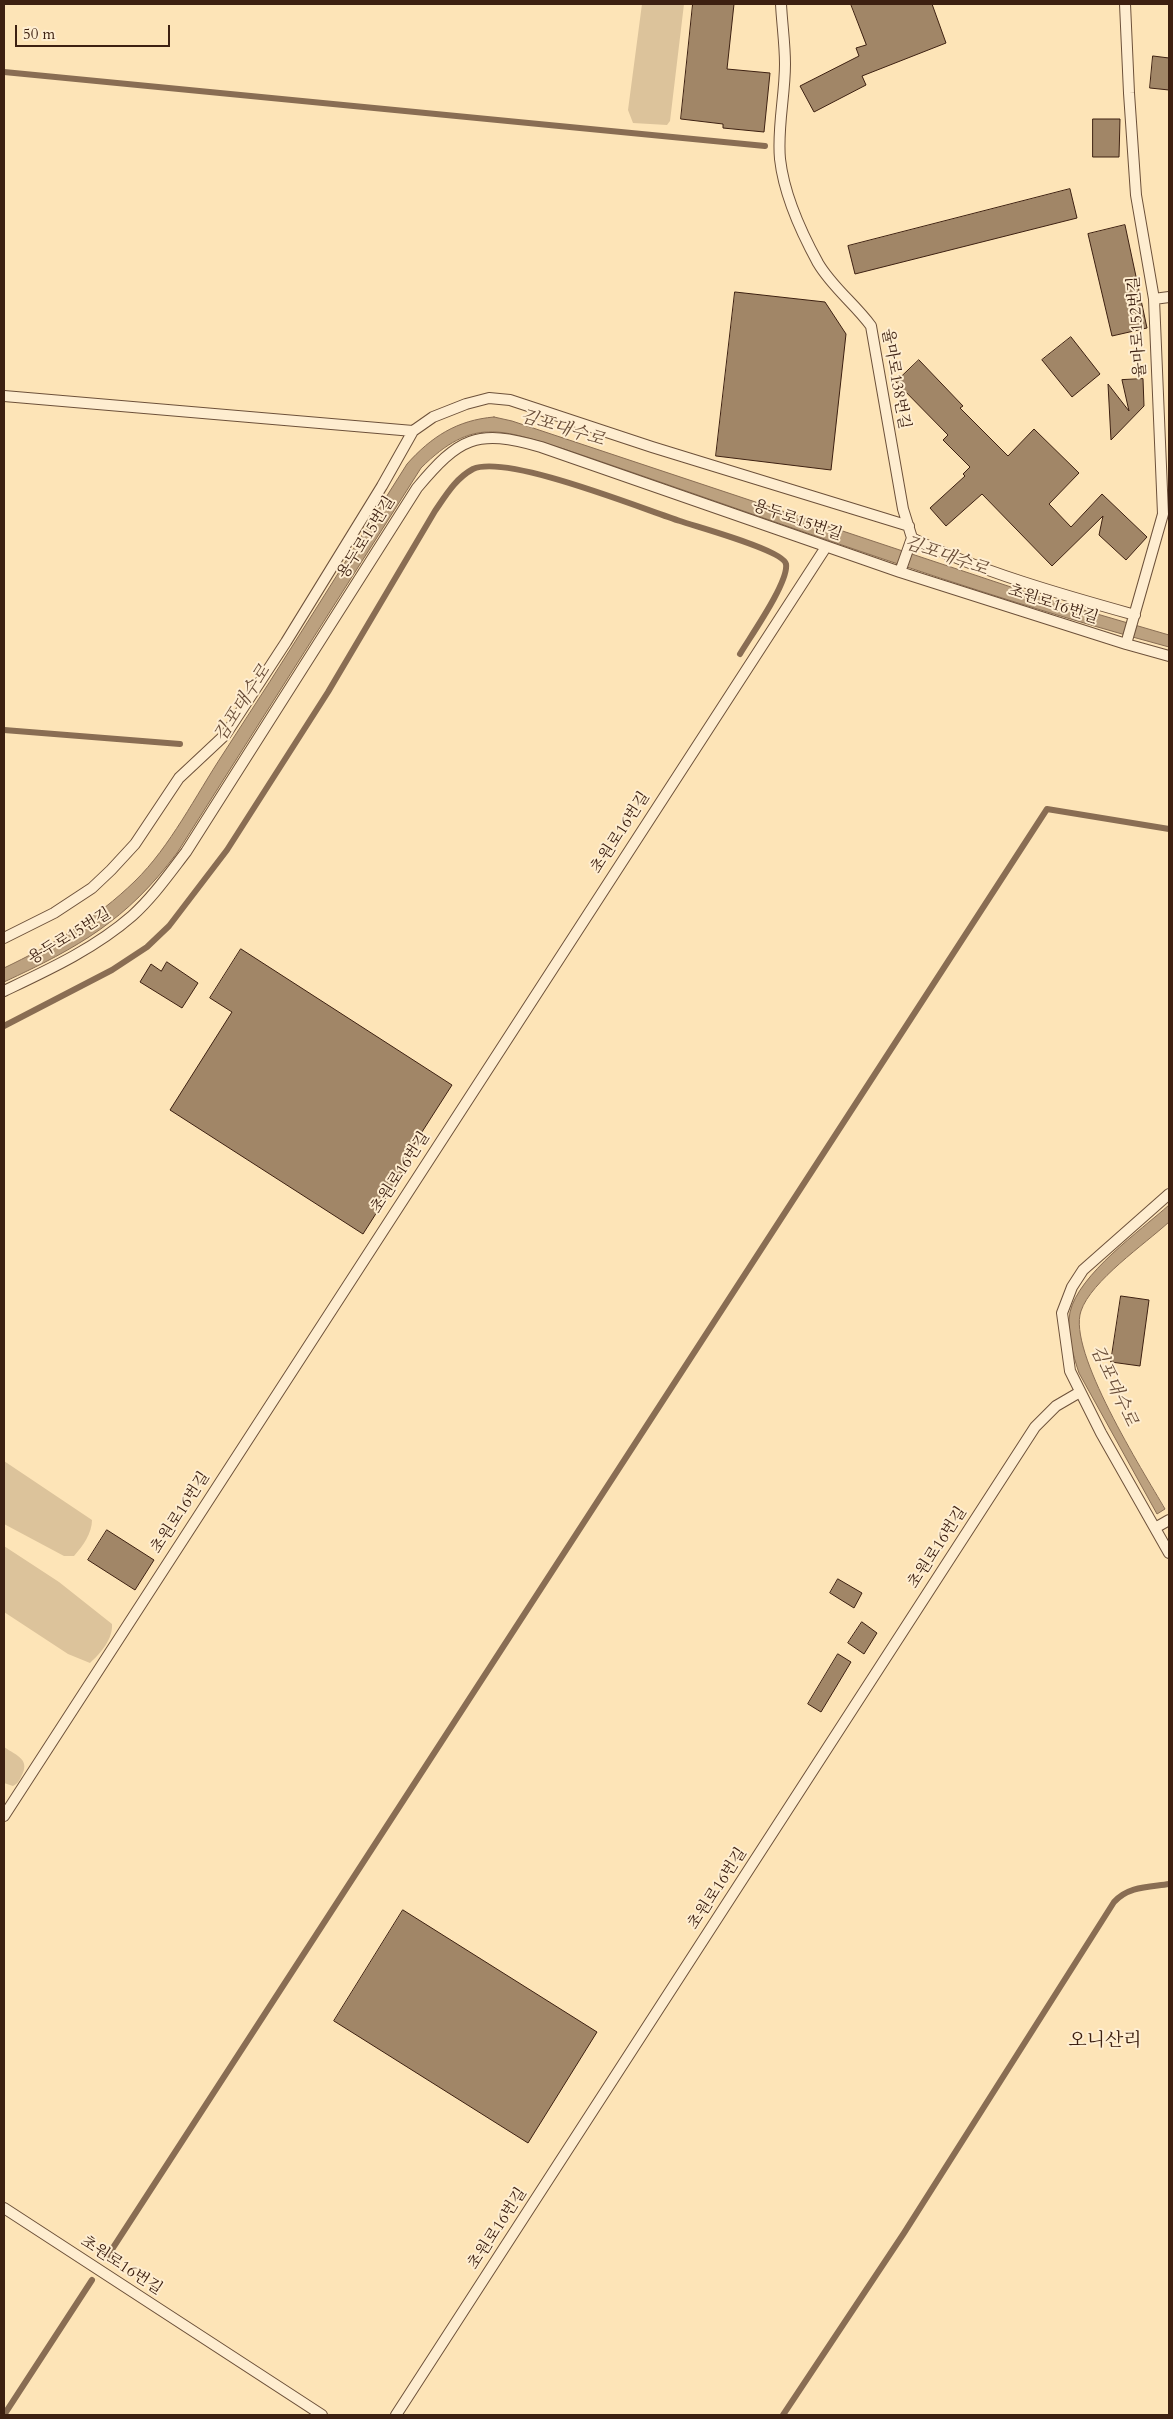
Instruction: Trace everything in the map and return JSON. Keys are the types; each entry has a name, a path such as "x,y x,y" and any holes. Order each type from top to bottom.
{"lane":[{"name":"율마로138번길","path":"781,4 785,64 780,159 785,185 798,223 819,264 840,293 862,314 871,326 876,343 903,510 912,538"},
{"name":"율마로152번길","path":"1125,4 1128,93 1136,195 1154,299 1163,514 1126,644"},
{"path":"1154,299 1169,297"},
{"path":"4,396 413,431"},
{"path":"4,938 54,913 92,888 135,844 180,778 226,734 286,642 382,486 413,431 433,417 466,404 489,398 510,400 652,447 909,526"},
{"name":"용두로15번길","path":"4,992 94,944 133,915 155,893 186,852 417,488 436,465 464,444 491,437 510,438 652,484 900,572"},
{"path":"900,572 912,538 933,548 1017,578 1135,615"},
{"name":"초원로16번길","path":"4,1816 579,924 826,547"},
{"name":"초원로16번길","path":"900,572 1169,656"},
{"path":"1169,1194 1083,1270 1072,1287 1062,1313 1070,1371 1101,1433 1169,1553"},
{"name":"초원로16번길","path":"396,2415 1035,1427 1056,1406 1080,1392"},
{"path":"1155,1528 1169,1520"},
{"name":"초원로16번길","path":"4,2208 322,2415"}],"shaded area":[{"path":"642,4 684,4 670,121 667,125 633,123 628,110"},
{"path":"494,417 512,421 1056,602 1169,635 1169,647 940,578 542,442 505,433 473,434 457,440 440,451 421,468 177,853 158,877 139,897 100,930 56,957 4,982 4,968 39,950 89,919 120,895 160,853 407,464 435,438 457,426"},
{"path":"1169,1205 1169,1222 1107,1275 1087,1299 1081,1311 1080,1329 1085,1353 1110,1411 1165,1509 1157,1514 1079,1373 1071,1343 1069,1319 1076,1298 1085,1283 1098,1268 1127,1240"},
{"path":"4,1461 92,1520 86,1539 74,1556 64,1556 4,1524"},
{"path":"4,1546 59,1582 112,1624 111,1635 102,1650 90,1663 68,1654 4,1612"},
{"path":"4,1747 18,1756 24,1766 20,1780 13,1786 4,1783"}],"building":[{"path":"693,4 734,4 727,69 770,73 764,132 723,128 723,124 681,119"},
{"path":"851,4 932,4 946,43 862,76 866,85 814,112 800,86 859,56 856,48 866,45"},
{"path":"1153,56 1169,58 1169,90 1150,88"},
{"path":"1093,119 1120,119 1119,157 1093,157"},
{"path":"1070,189 1077,218 855,274 848,246"},
{"path":"1125,225 1147,328 1112,336 1088,234"},
{"path":"735,292 825,302 846,334 831,470 716,456"},
{"path":"1071,337 1100,374 1072,397 1042,360"},
{"path":"919,360 963,406 960,408 1008,456 1034,429 1079,473 1049,504 1071,527 1102,494 1147,537 1126,560 1099,535 1103,516 1052,566 982,494 946,526 930,508 965,476 963,474 970,467 943,440 948,435 896,382"},
{"path":"1143,379 1144,406 1111,440 1108,384 1129,411 1122,380"},
{"path":"241,949 452,1085 406,1157 410,1160 363,1234 170,1110 232,1012 210,998"},
{"path":"167,962 198,983 182,1008 140,982 151,964 161,971"},
{"path":"1121,1296 1149,1300 1140,1366 1111,1362"},
{"path":"107,1530 154,1560 135,1590 88,1560"},
{"path":"838,1579 862,1593 854,1608 830,1593"},
{"path":"862,1622 877,1633 864,1654 848,1643"},
{"path":"838,1654 851,1662 821,1712 808,1704"},
{"path":"403,1910 597,2032 528,2143 334,2021"}],"waterway":[{"path":"4,72 765,146"},
{"path":"4,1026 112,970 147,947 169,926 227,850 328,692 435,511 456,482 473,469 490,466 543,475 756,546 781,558 786,564 781,583 768,609 740,654"},
{"path":"4,730 180,744"},
{"path":"107,2257 1047,809 1169,829"},
{"path":"783,2415 904,2233 1114,1902 1132,1890 1169,1884"},
{"path":"4,2415 92,2280"}],"district":[{"name":"오니산리","path":"1105,2042"}],"water label":[{"name":"김포대수로","path":"562,429"},
{"name":"김포대수로","path":"946,557"},
{"name":"김포대수로","path":"243,704"},
{"name":"김포대수로","path":"1113,1386"}]}
